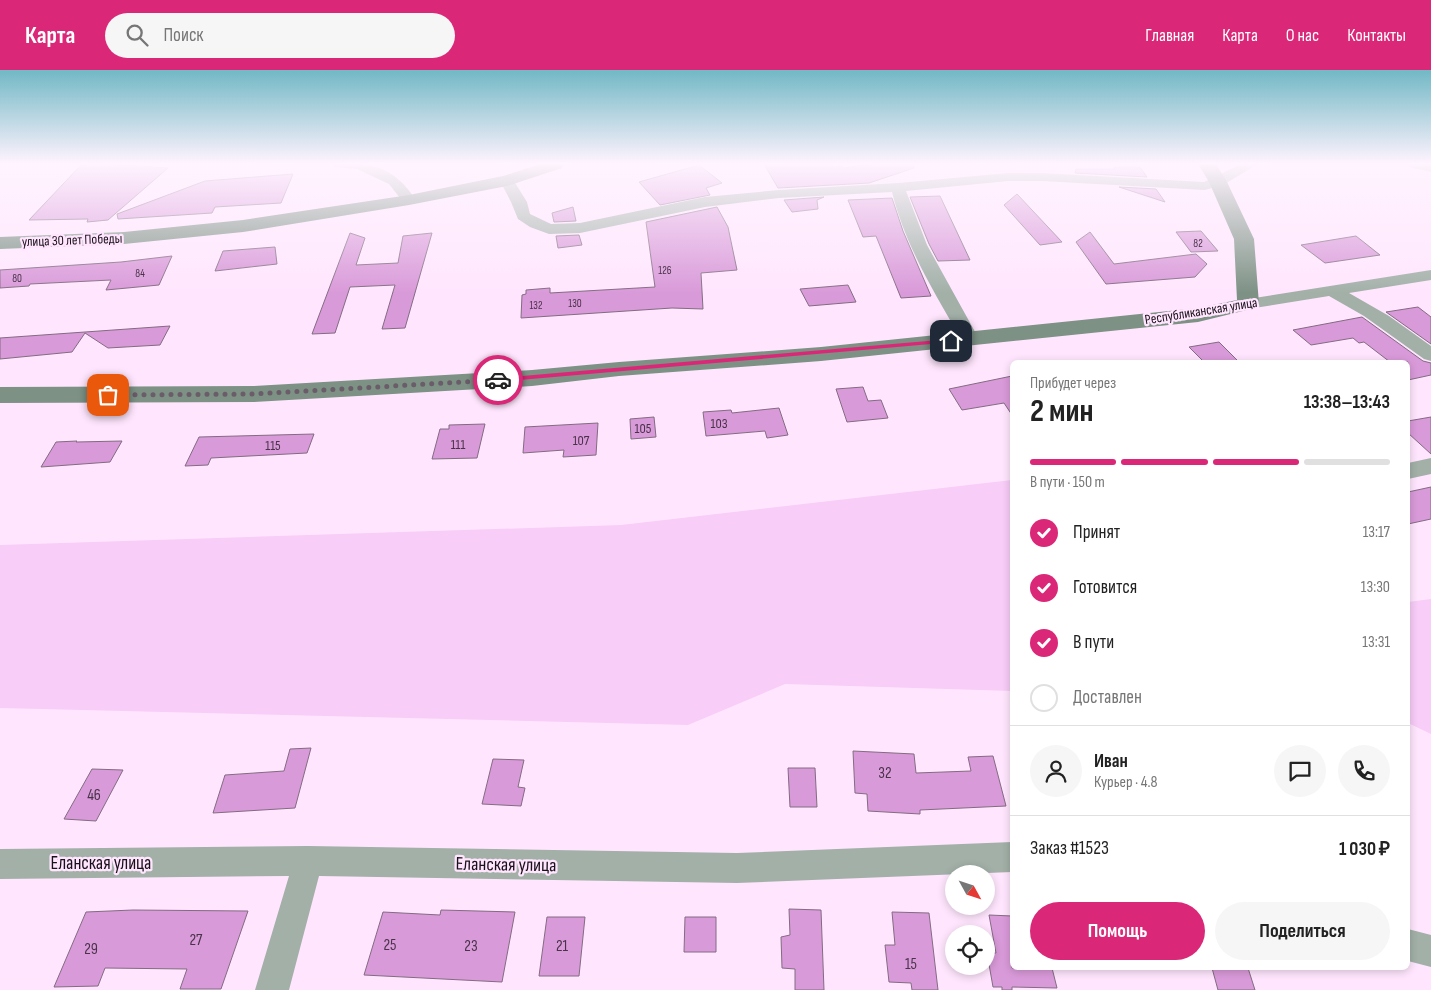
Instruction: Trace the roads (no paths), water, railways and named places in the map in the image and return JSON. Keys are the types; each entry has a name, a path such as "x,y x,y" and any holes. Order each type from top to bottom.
{"street":[{"name":"улица 30 лет Победы","path":"0,243 124,238 243,226 365,207"},
{"path":"520,207 523,216 548,229 580,228 681,207"},
{"path":"903,207 926,261 970,339"},
{"path":"1229,207 1244,239 1248,304"},
{"name":"Республиканская улица","path":"0,396 254,394 522,379 970,339 1198,315 1248,304 1431,275"},
{"path":"1331,291 1353,301 1384,320 1431,355"},
{"path":"1410,471 1431,466"},
{"name":"Еланская улица","path":"0,864 308,862 737,868 1010,857"},
{"path":"272,990 308,862"},
{"path":"1410,946 1431,951"}]}
